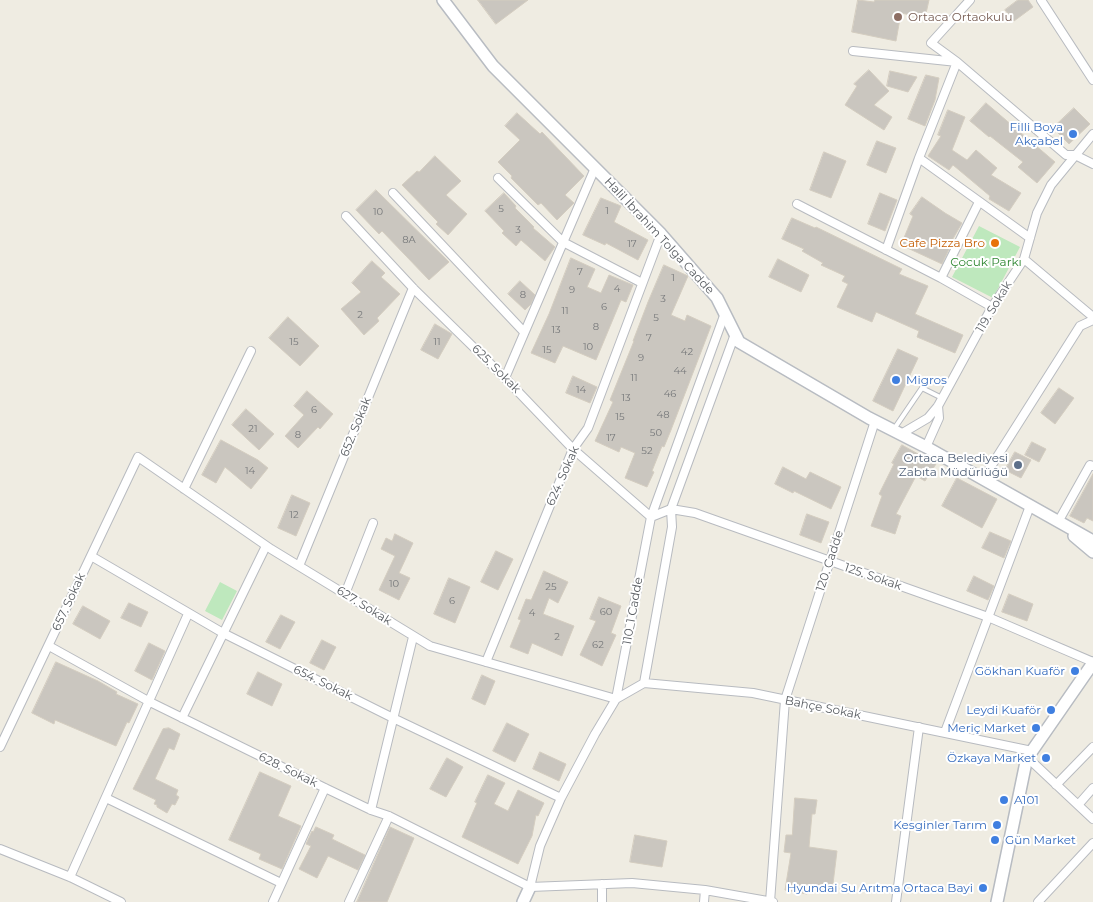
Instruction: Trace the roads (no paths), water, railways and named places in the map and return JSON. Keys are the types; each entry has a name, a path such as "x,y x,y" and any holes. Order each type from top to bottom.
{"street":[{"name":"Halil İbrahim Tolga Cadde","path":"443,0 493,66 661,234 717,298 739,342 875,421 926,447 1058,522"},
{"path":"970,0 931,43 957,62 1066,154 1075,155 1093,164"},
{"path":"1041,0 1093,80"},
{"path":"852,51 957,62"},
{"path":"886,250 919,158 957,62"},
{"name":"119. Sokak","path":"938,406 992,307 1024,259 1037,213 1051,185 1093,134"},
{"path":"919,158 1030,238"},
{"path":"505,378 595,168"},
{"path":"498,178 563,242 642,283"},
{"path":"393,193 524,332"},
{"path":"941,278 979,202"},
{"path":"797,204 941,278 992,307"},
{"name":"625. Sokak","path":"346,216 412,288 505,378 573,449 651,517"},
{"name":"624. Sokak","path":"486,662 573,449 588,428 661,234"},
{"path":"983,479 1080,326 1093,318 1024,259"},
{"name":"652. Sokak","path":"299,566 412,288"},
{"name":"110_1 Cadde","path":"523,902 530,887 540,846 562,798 595,734 616,700 651,517 725,313"},
{"name":"110_1 Cadde","path":"644,683 672,527 671,509 735,334"},
{"path":"184,489 251,351"},
{"path":"897,432 928,418 938,406"},
{"path":"926,447 939,418 938,406"},
{"name":"120. Cadde","path":"771,902 785,700 875,421"},
{"name":"627. Sokak","path":"138,458 266,546 430,646 616,700"},
{"name":"657. Sokak","path":"0,747 138,458"},
{"path":"1058,522 1090,465 1093,466"},
{"path":"945,732 1030,506"},
{"path":"651,517 671,509"},
{"name":"125. Sokak","path":"671,509 695,513 988,617 1092,665"},
{"path":"1058,522 1093,537"},
{"path":"1058,522 1093,541"},
{"path":"1058,522 1093,552"},
{"path":"345,594 373,523"},
{"path":"182,718 266,546"},
{"name":"654. Sokak","path":"91,556 223,633 393,718 562,798"},
{"path":"70,877 188,614"},
{"path":"371,810 414,637"},
{"name":"628. Sokak","path":"49,646 150,702 371,810 389,816 530,887"},
{"path":"998,902 1026,762 1092,665"},
{"path":"616,700 644,683"},
{"name":"Bahçe Sokak","path":"644,683 753,693 919,726 1030,755"},
{"path":"896,902 919,726"},
{"path":"1056,785 1093,747"},
{"path":"1030,755 1056,785 1093,819"},
{"path":"273,902 325,788"},
{"path":"1078,805 1093,788"},
{"path":"106,798 282,883"},
{"path":"349,902 389,816"},
{"path":"1038,902 1093,843"},
{"path":"0,849 70,877 121,902"},
{"path":"530,887 632,883 705,890 771,902"},
{"path":"602,884 602,902"},
{"path":"704,902 705,890"}],"lane":[{"path":"897,432 922,388 942,398"}],"place":[{"name":"Ortaca Ortaokulu","path":"898,17"},
{"name":"Filli Boya Akçabel","path":"1073,134"},
{"name":"Cafe Pizza Bro","path":"995,243"},
{"name":"Migros","path":"896,380"},
{"name":"Ortaca Belediyesi Zabıta Müdürlüğü","path":"1018,465"},
{"name":"Gökhan Kuaför","path":"1075,671"},
{"name":"Leydi Kuaför","path":"1051,710"},
{"name":"Meriç Market","path":"1036,728"},
{"name":"Özkaya Market","path":"1046,758"},
{"name":"A101","path":"1004,800"},
{"name":"Kesginler Tarım","path":"997,825"},
{"name":"Gün Market","path":"995,840"},
{"name":"Hyundai Su Arıtma Ortaca Bayi","path":"983,888"}],"park label":[{"name":"Çocuk Parkı","path":"986,262"}]}
